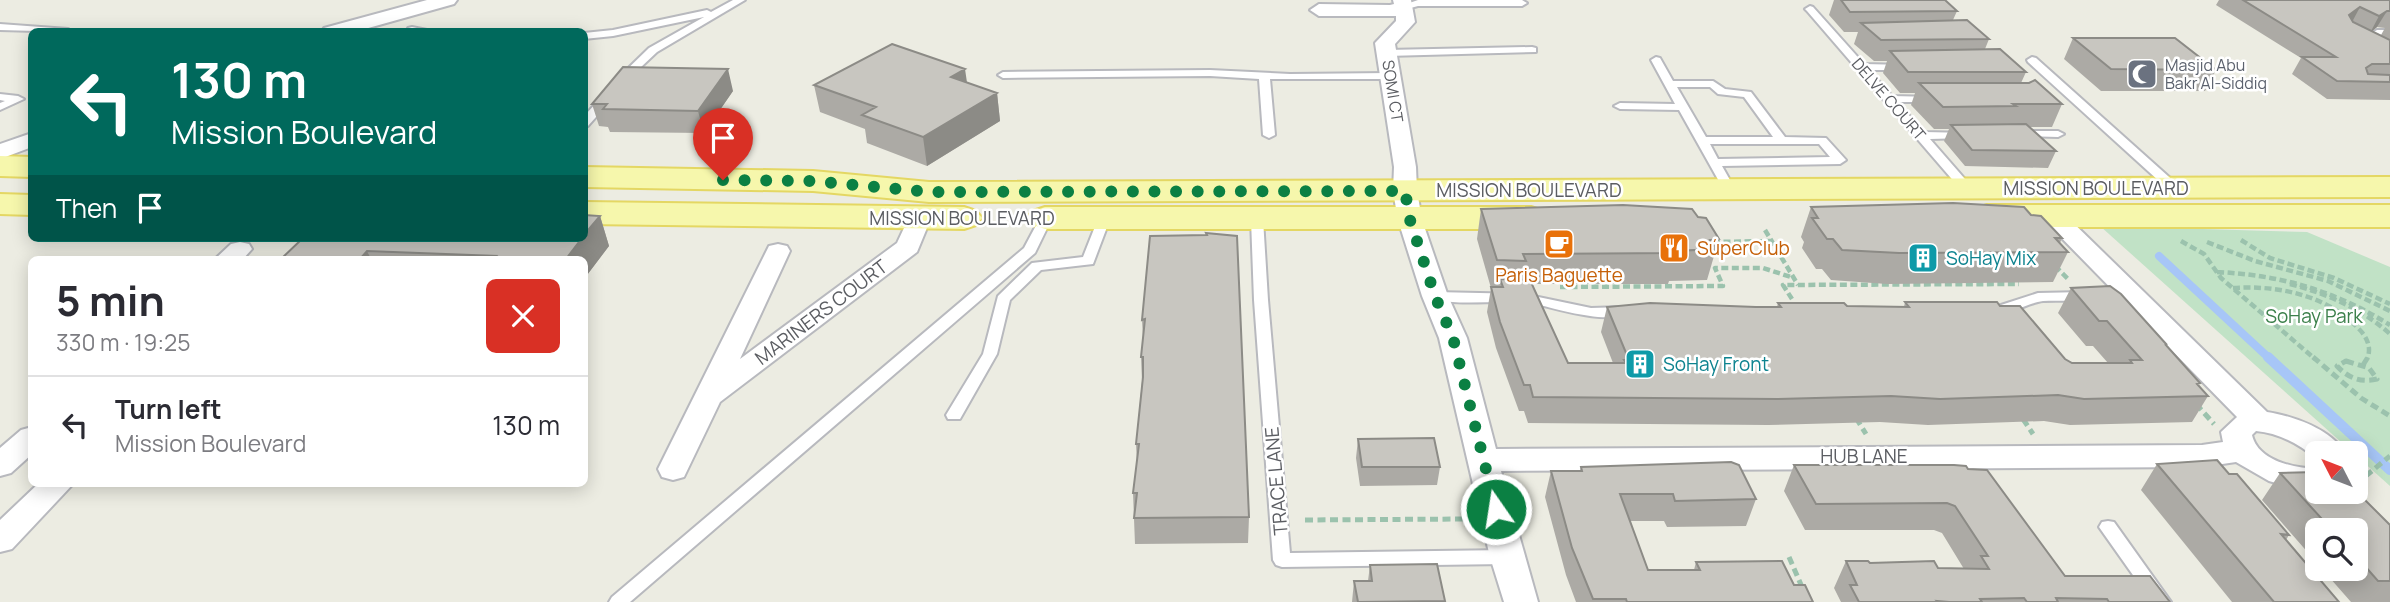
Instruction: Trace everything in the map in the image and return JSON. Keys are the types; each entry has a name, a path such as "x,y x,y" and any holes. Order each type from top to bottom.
{"main road":[{"path":"0,166 28,167"},
{"name":"MISSION BOULEVARD","path":"588,213 1257,219 1722,176 1967,189 2390,187"},
{"name":"MISSION BOULEVARD","path":"588,177 813,181 929,192 1407,205 1845,214 2390,216"},
{"path":"0,204 28,205"}],"street":[{"path":"346,28 448,0"},
{"path":"1319,10 1392,11 1402,4"},
{"name":"SOMI CT","path":"1402,4 1406,22 1385,43 1405,166 1407,205 1435,296 1453,338 1507,557 1521,602"},
{"path":"2370,35 2390,55"},
{"path":"0,132 28,122"},
{"path":"0,152 28,141"},
{"path":"2053,216 2259,422"},
{"name":"MARINERS COURT","path":"709,396 908,247 919,218"},
{"name":"MARINERS COURT","path":"673,468 778,251"},
{"path":"2305,479 2277,472 2261,464 2243,450 2236,440 2238,428 2259,422 2277,424 2300,432 2313,441"},
{"path":"0,465 28,440"},
{"name":"HUB LANE","path":"1484,460 1755,456 2212,455 2243,450"},
{"path":"0,540 54,487"}],"lane":[{"path":"588,119 625,75 653,50 740,0"},
{"path":"1402,4 1522,3"},
{"name":"DELVE COURT","path":"1823,9 1810,9 1967,189"},
{"path":"588,36 614,33 722,10"},
{"path":"0,27 28,29"},
{"path":"2370,35 2390,33"},
{"path":"1835,38 1849,38"},
{"path":"1387,53 1532,50"},
{"path":"1656,60 1670,84 1702,141 1722,176 1840,160 1822,140 1702,141"},
{"path":"2032,60 2174,188"},
{"path":"1861,67 1912,67"},
{"path":"1003,75 1210,72 1390,75"},
{"path":"1264,75 1269,135"},
{"path":"1670,84 1713,84 1722,92 1747,94 1782,141"},
{"path":"0,97 18,99 0,107"},
{"path":"1889,99 1941,99"},
{"path":"1620,106 1683,107"},
{"path":"2008,135 2058,134"},
{"path":"1921,136 1983,135"},
{"path":"618,602 1030,250 1046,218"},
{"path":"954,415 990,354 1003,299 1037,266 1088,261 1104,219"},
{"name":"TRACE LANE","path":"1257,219 1282,560 1507,557"},
{"path":"1980,309 2002,309 2038,297 2131,294"},
{"path":"1435,296 1524,298 1591,312 1642,311"},
{"path":"2108,527 2162,602"}],"path":[{"path":"1765,230 1798,285"},
{"path":"2237,233 2248,246 2265,256 2343,282 2390,304"},
{"path":"2178,234 2191,237"},
{"path":"2169,235 2204,254 2232,288 2361,397 2390,416"},
{"path":"1705,242 1771,240"},
{"path":"2202,240 2255,261 2328,281 2390,311"},
{"path":"1547,287 1723,286 1710,260"},
{"path":"2052,263 2069,280 2064,283"},
{"path":"1715,268 1763,268 1794,278"},
{"path":"2217,272 2265,273 2312,285 2365,309 2390,325"},
{"path":"1792,299 1783,285 2027,284"},
{"path":"2290,284 2337,300 2371,319 2390,334"},
{"path":"2232,288 2265,287 2284,290 2305,295 2343,311 2368,330 2374,339 2377,352 2374,358 2364,365 2346,361 2337,366 2354,379 2366,382 2376,379 2375,374 2364,365"},
{"path":"2188,396 2215,425 2212,455"},
{"path":"1853,412 1866,434"},
{"path":"2021,416 2033,434"},
{"path":"2368,475 2390,456"},
{"path":"1305,520 1463,519"},
{"path":"1789,557 1802,587 1794,589 1800,595"}],"green space":[{"name":"SoHay Park","path":"2100,226 2307,232 2390,267 2390,486 2368,466 2368,441 2340,441"}],"building":[{"path":"1841,0 1945,0 1957,11 1850,12"},
{"path":"2243,0 2390,0 2390,11 2379,16 2360,7 2349,15 2353,22 2390,40 2390,64 2372,64 2366,68 2368,74 2390,75 2390,82 2337,81 2302,57 2336,57"},
{"path":"1967,20 1989,39 1881,40 1861,23"},
{"path":"2073,38 2175,38 2216,70 2111,69"},
{"path":"892,44 965,69 951,77 997,93 923,137 862,115 876,107 814,85"},
{"path":"2000,49 2026,72 1908,72 1890,51"},
{"path":"623,67 728,69 698,111 603,109 607,104 592,104"},
{"path":"2035,80 2062,104 1943,107 1919,83 2029,83"},
{"path":"2026,124 2056,151 1972,150 1951,125"},
{"path":"1953,203 2024,207 2031,215 2041,216 2062,238 2055,238 2068,252 1899,253 1842,250 1833,239 1827,239 1812,218 1818,218 1811,207"},
{"path":"1623,205 1692,209 1698,217 1706,218 1719,239 1710,240 1716,249 1675,251 1676,253 1523,254 1526,261 1497,260 1481,209"},
{"path":"588,215 600,216 588,230"},
{"path":"1206,233 1237,236 1249,517 1134,518 1137,493 1133,493 1139,444 1136,444 1143,377 1141,357 1145,319 1142,320 1150,236 1207,235"},
{"path":"299,242 579,242 568,256 367,251 363,256 284,256"},
{"path":"1500,279 1530,280 1568,363 1626,363 1624,360 1629,360 1607,307 1650,303 1781,307 1778,303 1844,303 1847,306 1909,307 1905,302 1997,302 2000,306 2020,306 2065,359 2072,363 2132,363 2130,360 2142,360 2107,321 2099,321 2071,288 2110,286 2121,294 2167,345 2165,344 2200,383 2197,384 2208,396 2084,399 2058,395 1940,399 1891,396 1777,399 1533,397 1530,385 1524,385 1500,322 1491,287 1503,287"},
{"path":"1434,438 1440,467 1362,467 1358,439"},
{"path":"2217,460 2229,474 2237,474 2289,535 2281,534 2305,562 2305,581 2321,581 2339,602 2274,602 2157,464"},
{"path":"1731,462 1739,465 1756,499 1675,501 1673,494 1620,494 1648,570 1700,570 1696,562 1782,561 1794,585 1805,585 1813,602 1627,602 1626,599 1593,599 1572,548 1551,471 1582,471 1581,467"},
{"path":"1794,465 1954,465 1987,470 2065,576 2150,576 2170,602 2109,602 2107,599 2056,598 2058,602 2027,602 2024,598 1980,599 1982,602 1859,602 1850,585 1857,585 1846,561 1934,561 1938,568 1989,569 1981,556 1988,556 1955,506 1947,503 1816,504"},
{"path":"2305,472 2305,500 2280,473"},
{"path":"2368,503 2390,525 2390,581 2378,581 2368,570 2368,518 2321,518 2308,504"},
{"path":"1437,564 1445,601 1358,602 1354,581 1372,581 1370,565"}],"waterway":[{"path":"2159,256 2270,359"},
{"path":"2268,357 2390,470"}],"place":[{"name":"Masjid Abu Bakr Al-Siddiq","path":"2142,74"},
{"name":"Paris Baguette","path":"1559,244"},
{"name":"SúperClub","path":"1674,248"},
{"name":"SoHay Mix","path":"1923,258"},
{"name":"SoHay Front","path":"1640,364"}],"route":[{"path":"723,180 813,181 929,192 1405,191 1410,220 1435,296 1453,338 1496,509"}]}
